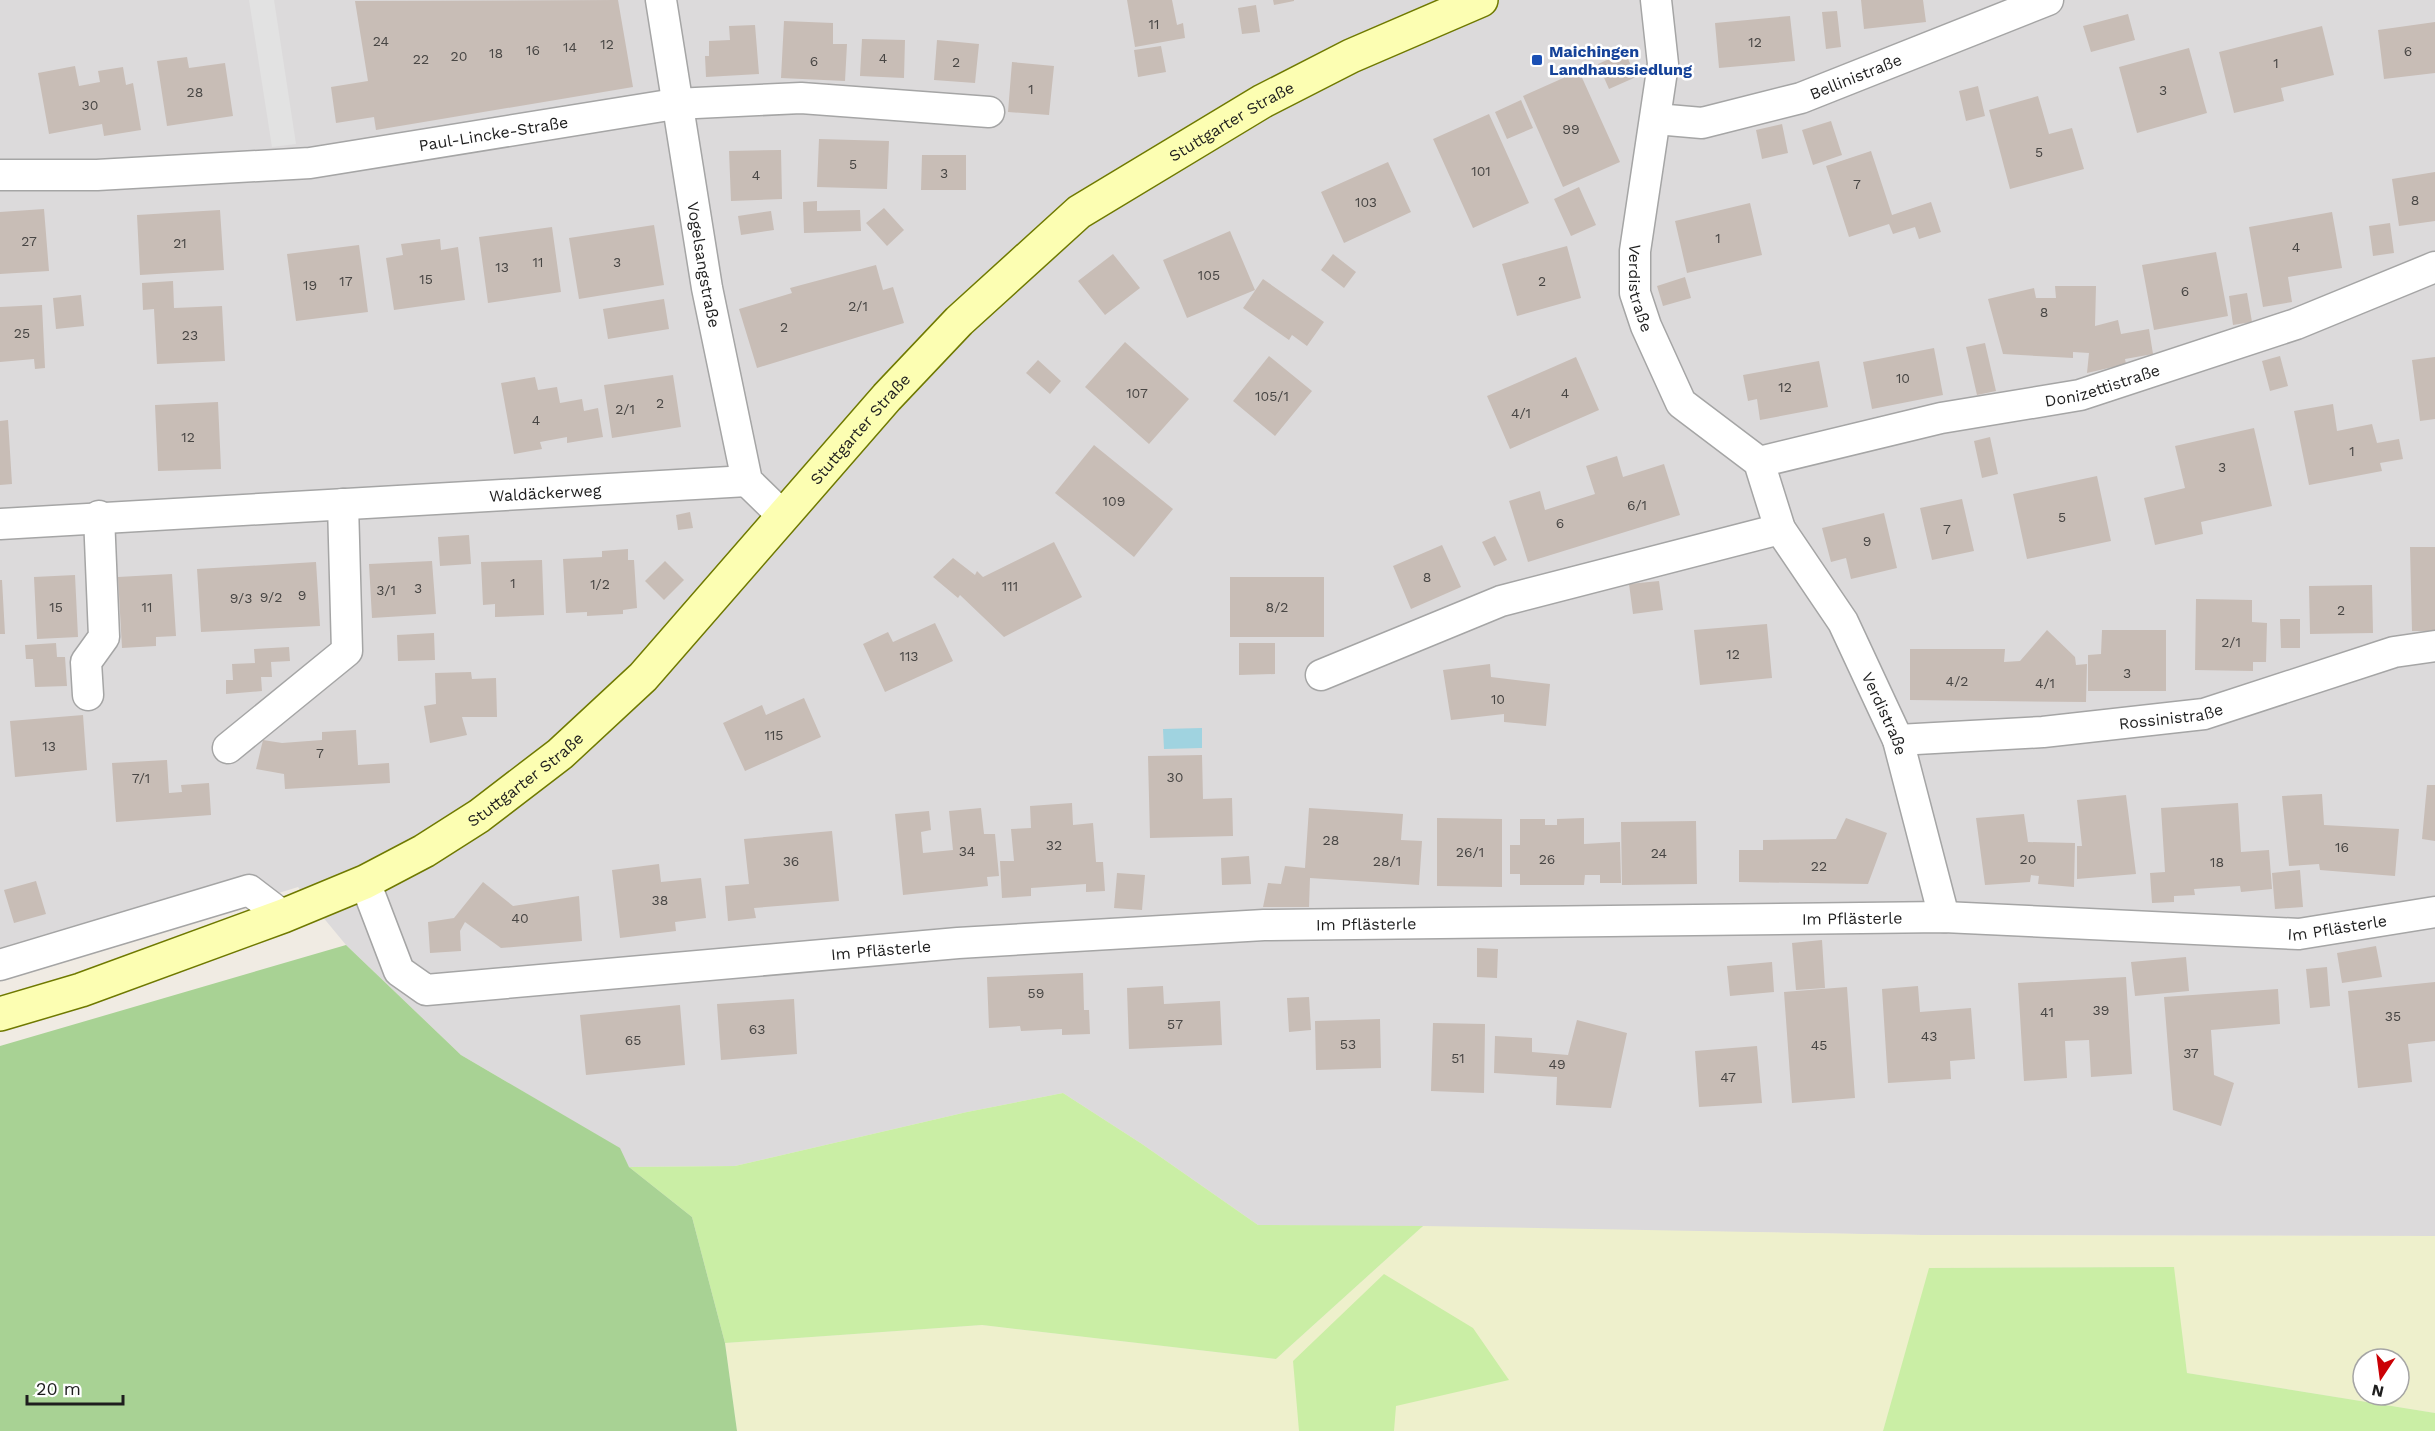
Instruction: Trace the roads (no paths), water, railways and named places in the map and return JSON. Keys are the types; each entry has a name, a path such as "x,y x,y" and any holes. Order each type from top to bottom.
{"main road":[{"name":"Stuttgarter Straße","path":"0,1014 92,987 283,916 365,882 424,851 479,816 560,754 643,677 782,514 959,321 1079,212 1263,100 1351,56 1481,0"}],"street":[{"name":"Vogelsangstraße","path":"661,0 675,104 707,288 747,481"},
{"name":"Verdistraße","path":"1656,0 1663,64 1635,251 1635,293 1646,326 1681,403 1759,462 1780,529 1843,622 1898,741 1944,917"},
{"name":"Bellinistraße","path":"1656,118 1702,123 1801,98 2048,0"},
{"name":"Paul-Lincke-Straße","path":"0,174 97,175 310,163 675,104 801,98 989,112"},
{"name":"Donizettistraße","path":"1759,462 1941,418 2080,395 2296,324 2435,267"},
{"path":"747,481 782,514"},
{"name":"Waldäckerweg","path":"0,524 99,516 747,481"},
{"path":"228,748 346,651 343,504"},
{"path":"88,695 86,662 104,637 99,516"},
{"path":"1321,675 1501,601 1780,529"},
{"name":"Rossinistraße","path":"1898,741 2043,732 2204,714 2394,652 2435,646"},
{"name":"Im Pflästerle","path":"365,882 399,971 426,990 958,943 1264,925 1944,917 2299,934 2435,912"},
{"path":"0,964 249,890 283,916"}],"water":[{"path":"1202,728 1202,748 1164,749 1163,729"}],"place":[{"name":"Maichingen Landhaussiedlung","path":"1537,60"}]}
